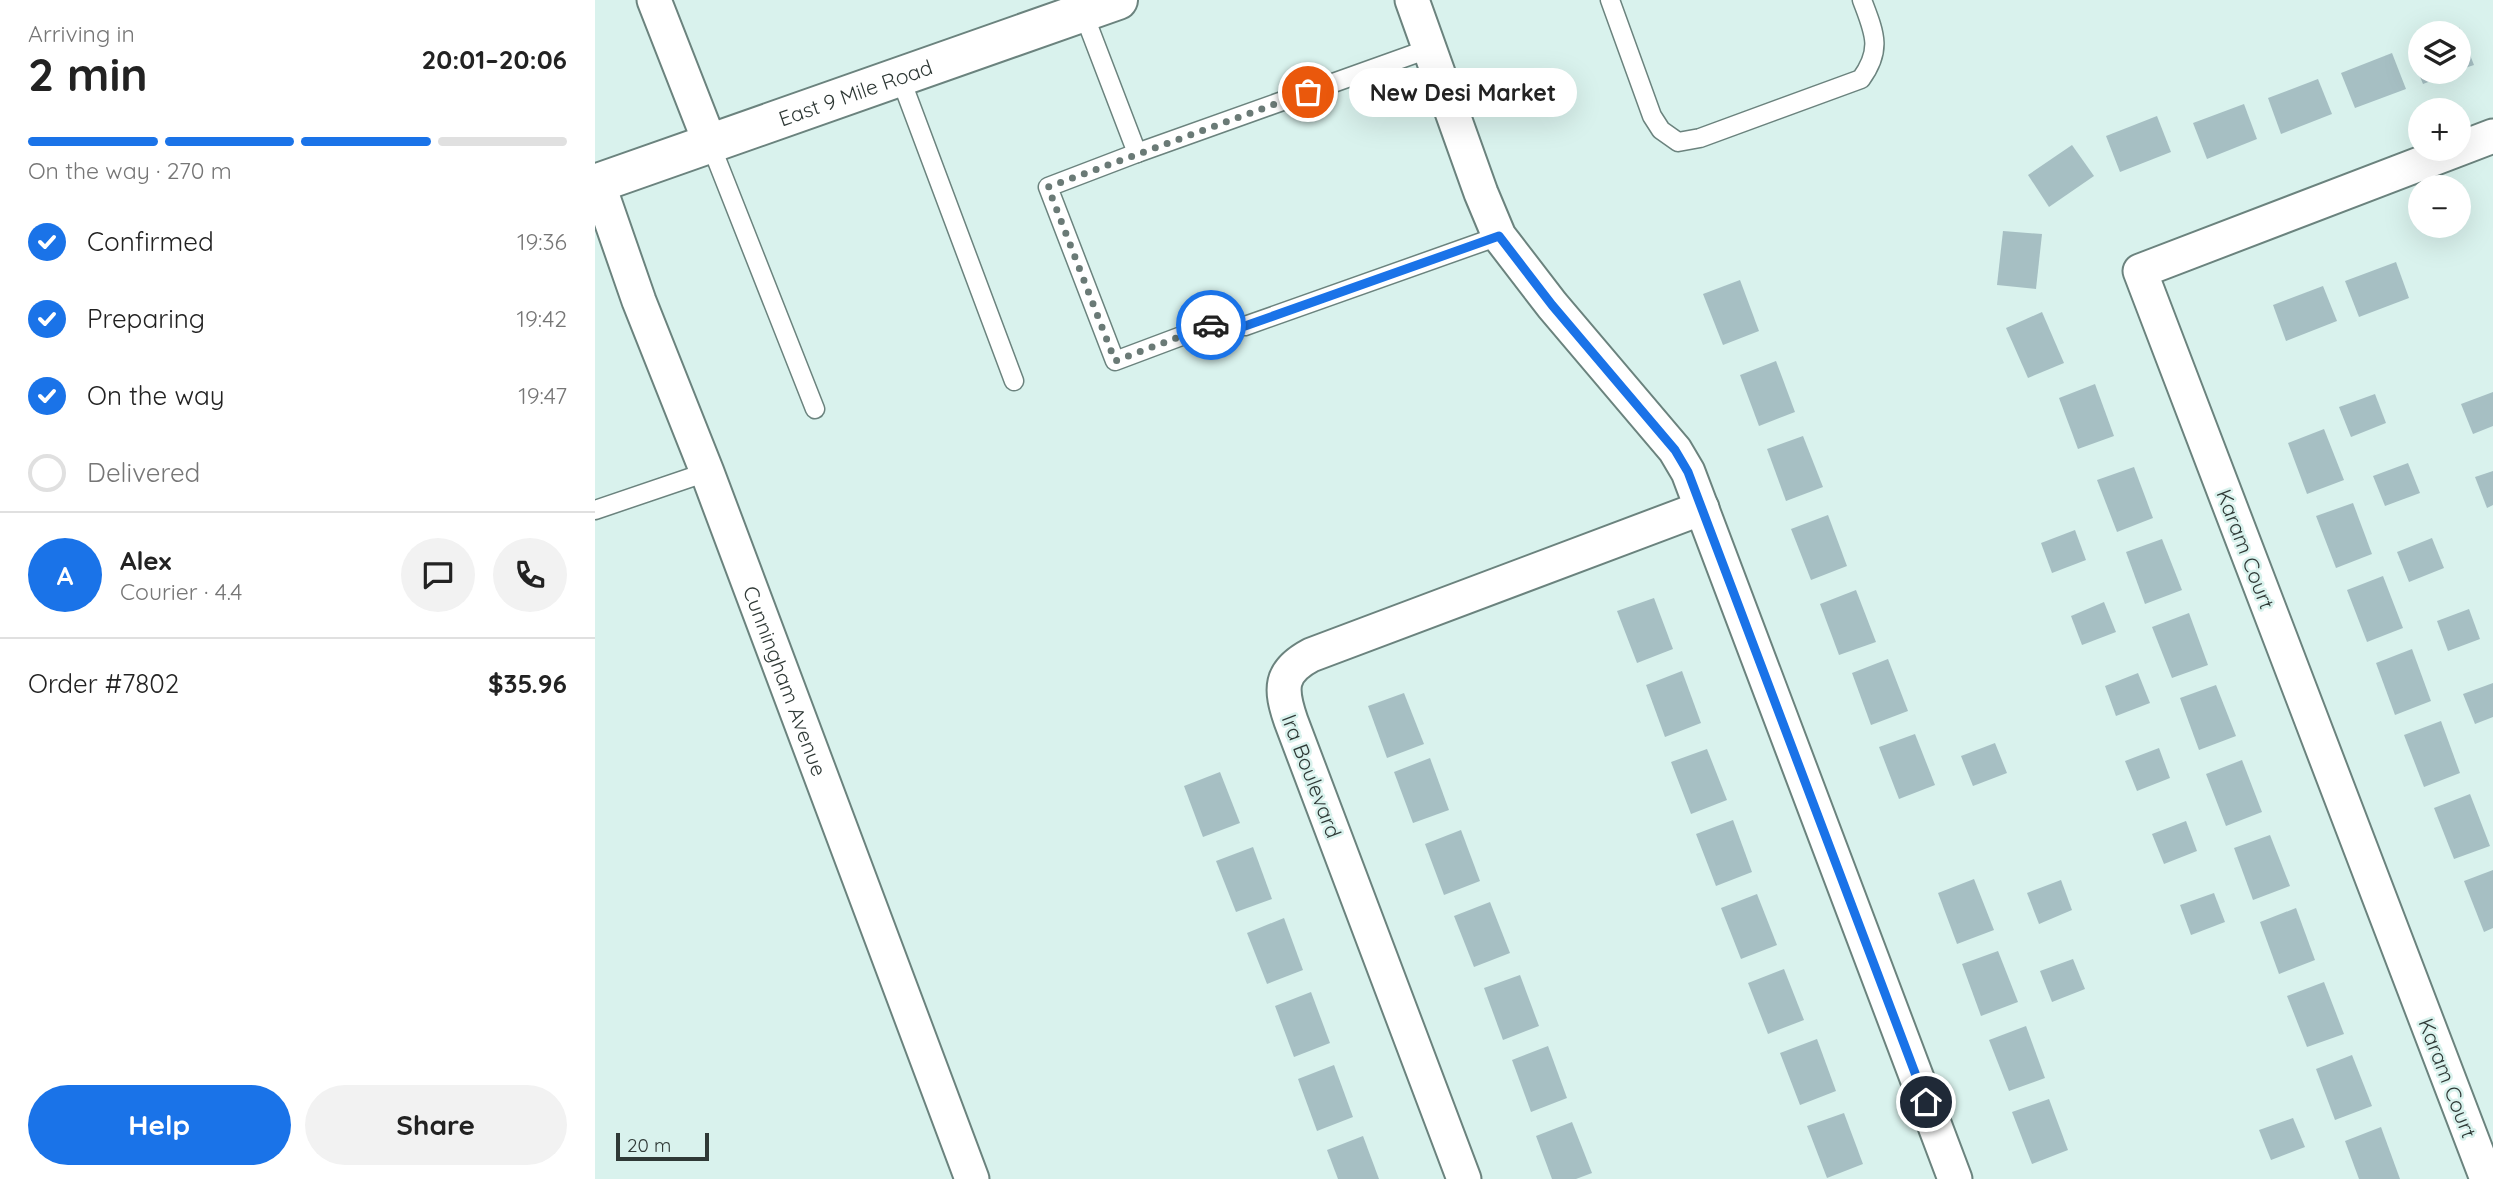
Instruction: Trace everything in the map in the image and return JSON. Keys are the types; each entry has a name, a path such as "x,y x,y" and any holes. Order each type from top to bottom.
{"main road":[{"name":"East 9 Mile Road","path":"596,183 1100,6"}],"street":[{"path":"654,0 711,143"},
{"path":"1412,0 1499,236 1552,305 1675,450 1688,472 1955,1179"},
{"name":"Karam Court","path":"2487,1179 2140,271 2493,136"},
{"name":"Cunningham Avenue","path":"596,183 972,1179"},
{"name":"Ira Boulevard","path":"1464,1179 1291,721 1283,692 1285,679 1289,671 1311,655 1702,508"}],"lane":[{"path":"1610,0 1652,116 1661,130 1678,142 1700,138 1861,79 1872,64 1876,46 1862,0"},
{"path":"1100,6 1137,153"},
{"path":"1431,48 1048,187 1115,361 1211,325 1245,326 1499,236"},
{"path":"900,77 1014,381"},
{"path":"711,143 815,408"},
{"path":"595,510 707,472"}],"building":[{"path":"2392,53 2406,89 2355,108 2341,73"},
{"path":"2318,79 2332,114 2281,134 2268,98"},
{"path":"2244,104 2257,139 2207,159 2193,123"},
{"path":"2157,116 2171,152 2120,172 2106,136"},
{"path":"2072,145 2094,176 2049,207 2028,175"},
{"path":"2003,231 2042,234 2036,289 1997,285"},
{"path":"2396,262 2409,298 2359,317 2345,281"},
{"path":"1740,280 1759,331 1723,345 1703,294"},
{"path":"2323,286 2337,321 2286,341 2273,305"},
{"path":"2042,312 2064,363 2028,378 2006,328"},
{"path":"1776,361 1795,412 1759,426 1740,375"},
{"path":"2095,384 2114,436 2078,449 2059,398"},
{"path":"2493,392 2493,426 2473,434 2461,404"},
{"path":"2375,394 2386,423 2351,437 2339,407"},
{"path":"2324,429 2344,480 2307,494 2288,443"},
{"path":"1803,436 1823,487 1786,501 1767,449"},
{"path":"2408,463 2420,493 2385,506 2373,476"},
{"path":"2134,467 2153,518 2117,532 2097,480"},
{"path":"2493,471 2493,505 2487,508 2475,477"},
{"path":"2353,503 2372,554 2336,568 2316,516"},
{"path":"1828,515 1847,566 1811,580 1791,529"},
{"path":"2075,530 2086,560 2052,573 2041,543"},
{"path":"2432,538 2444,568 2409,582 2397,552"},
{"path":"2162,539 2182,590 2145,604 2126,552"},
{"path":"2383,576 2403,628 2367,642 2347,590"},
{"path":"1856,590 1876,642 1839,655 1820,604"},
{"path":"1654,598 1673,649 1637,663 1617,611"},
{"path":"2104,602 2116,632 2082,645 2071,616"},
{"path":"2469,609 2480,639 2448,651 2437,621"},
{"path":"2189,613 2208,665 2172,678 2152,627"},
{"path":"2412,649 2431,701 2395,715 2376,663"},
{"path":"1888,659 1908,711 1871,725 1852,673"},
{"path":"1682,671 1701,723 1665,737 1646,685"},
{"path":"2138,673 2150,703 2116,716 2105,686"},
{"path":"2493,683 2493,717 2475,724 2463,694"},
{"path":"2216,685 2236,736 2199,750 2180,698"},
{"path":"1404,693 1424,744 1387,758 1368,706"},
{"path":"2441,721 2460,773 2424,787 2404,735"},
{"path":"1915,734 1935,785 1899,799 1879,747"},
{"path":"1995,743 2007,773 1973,786 1961,756"},
{"path":"2159,748 2170,778 2137,791 2125,761"},
{"path":"1707,749 1727,800 1691,814 1671,762"},
{"path":"1430,758 1449,810 1413,823 1394,772"},
{"path":"2242,760 2262,812 2226,826 2206,774"},
{"path":"1220,772 1240,823 1203,837 1184,786"},
{"path":"2470,794 2490,846 2454,859 2434,808"},
{"path":"1733,820 1752,872 1716,886 1696,834"},
{"path":"2186,821 2197,851 2164,864 2152,834"},
{"path":"1461,830 1480,881 1444,895 1425,844"},
{"path":"2270,835 2290,886 2253,900 2234,848"},
{"path":"1253,847 1272,899 1236,912 1216,861"},
{"path":"2493,870 2493,928 2484,932 2464,881"},
{"path":"1974,879 1994,930 1957,944 1938,893"},
{"path":"2061,880 2072,910 2039,924 2027,893"},
{"path":"2214,893 2225,922 2191,935 2180,905"},
{"path":"1757,894 1777,945 1741,959 1721,908"},
{"path":"1490,902 1510,953 1474,967 1454,916"},
{"path":"2296,908 2315,960 2279,974 2260,922"},
{"path":"1284,918 1303,970 1267,984 1247,933"},
{"path":"1998,951 2018,1002 1981,1016 1962,964"},
{"path":"2073,959 2085,989 2052,1002 2040,971"},
{"path":"1784,969 1804,1020 1768,1034 1748,983"},
{"path":"1520,975 1539,1026 1503,1040 1484,988"},
{"path":"2324,982 2344,1034 2307,1047 2287,996"},
{"path":"1311,992 1330,1043 1294,1057 1275,1006"},
{"path":"2026,1026 2045,1078 2009,1091 1989,1040"},
{"path":"1817,1039 1836,1091 1800,1105 1780,1053"},
{"path":"1548,1046 1567,1098 1531,1112 1512,1060"},
{"path":"2352,1055 2372,1106 2335,1120 2316,1069"},
{"path":"1334,1065 1353,1117 1317,1131 1298,1079"},
{"path":"2049,1099 2068,1150 2032,1164 2012,1112"},
{"path":"1844,1113 1863,1164 1827,1178 1807,1126"},
{"path":"2293,1118 2305,1147 2271,1160 2259,1130"},
{"path":"1572,1122 1592,1173 1576,1179 1552,1179 1536,1136"},
{"path":"2381,1127 2400,1179 2359,1179 2345,1141"},
{"path":"1363,1136 1379,1179 1338,1179 1327,1150"}],"way so far":[{"path":"1211,325 1115,361 1048,187 1308,92"}],"place":[{"name":"New Desi Market","path":"1308,92"}],"route":[{"path":"1211,325 1245,326 1499,236 1552,305 1675,450 1688,472 1926,1102"}]}
